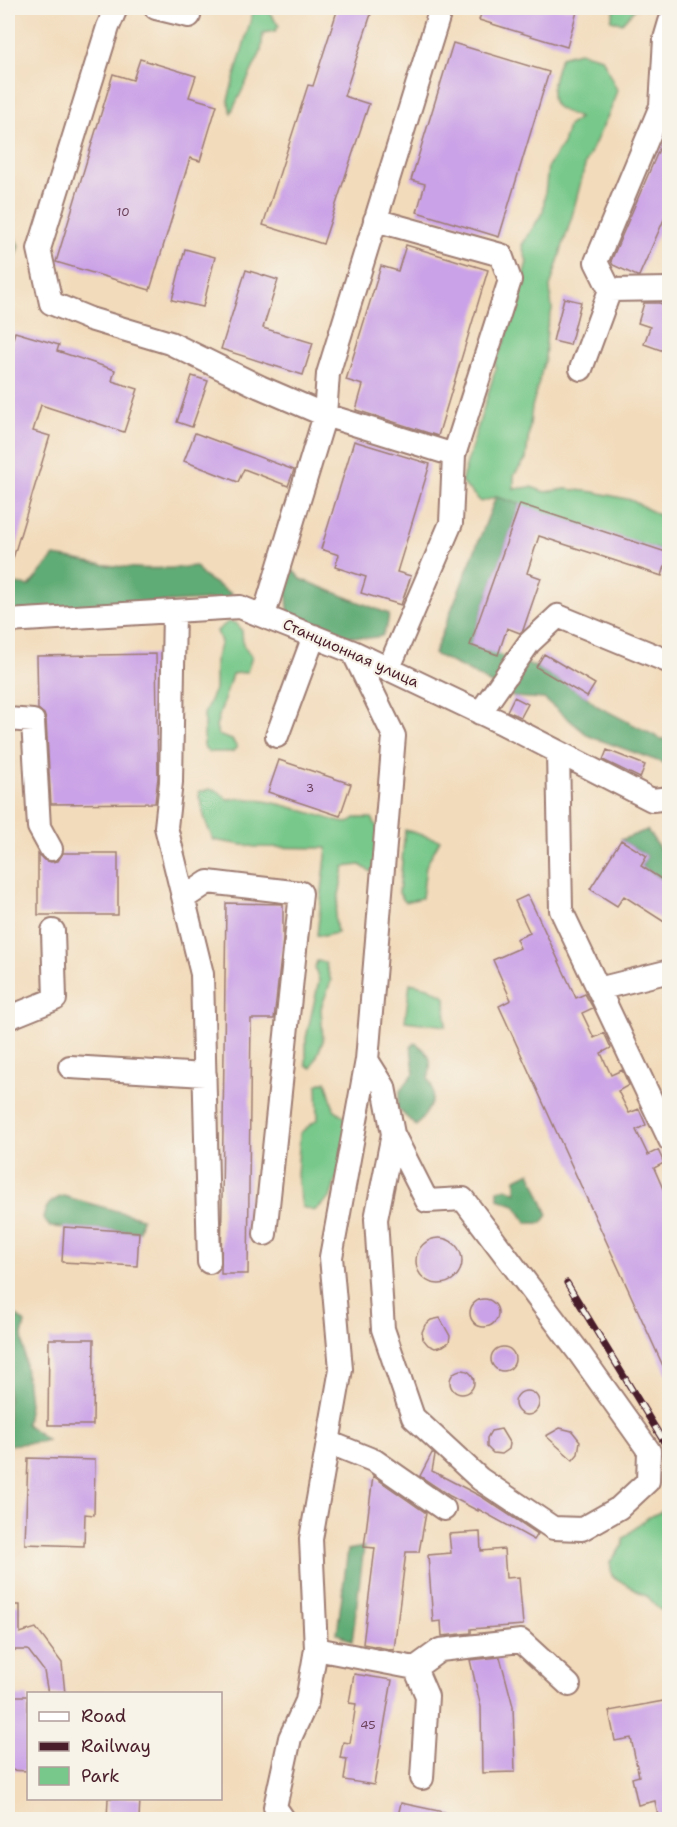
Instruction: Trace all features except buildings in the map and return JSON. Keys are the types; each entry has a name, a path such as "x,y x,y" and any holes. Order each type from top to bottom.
{"street":[{"path":"116,8 108,27 39,249 51,303 90,319 171,343 260,387 325,415 454,454"},
{"path":"156,8 189,16 190,8"},
{"path":"264,615 325,415 328,374 441,8"},
{"path":"581,369 610,290 596,262 661,106 665,39 669,22"},
{"path":"375,220 501,255 510,280 454,454 451,524 388,670"},
{"path":"610,290 669,289"},
{"name":"Станционная улица","path":"8,621 240,607 353,652 652,800 669,798"},
{"path":"174,611 171,782 166,827 202,974 209,1262"},
{"path":"480,713 529,643 558,616 669,662"},
{"path":"277,736 314,636"},
{"path":"284,1820 275,1807 290,1738 308,1701 316,1649 311,1539 341,1369 331,1257 367,1060 394,736 353,652"},
{"path":"8,719 33,722 39,827 51,849"},
{"path":"558,752 561,910 669,1140"},
{"path":"184,898 208,882 301,893 265,1234"},
{"path":"8,1018 54,999 53,931"},
{"path":"598,989 669,971"},
{"path":"367,1060 384,1087 393,1134 427,1201 463,1199 650,1451 648,1481 619,1508 582,1530 553,1528 480,1479 414,1417 383,1329 376,1219 393,1134"},
{"path":"70,1067 204,1075"},
{"path":"328,1442 375,1461 444,1509"},
{"path":"316,1649 414,1668 440,1650 521,1641 569,1684"},
{"path":"414,1668 428,1696 422,1778"}],"green space":[{"path":"254,8 270,8 269,12 279,26 275,31 263,33 261,52 231,113 228,100"},
{"path":"615,8 636,8 622,23 611,20"},
{"path":"579,52 602,58 617,90 611,109 586,162 550,287 552,310 547,327 545,359 532,407 526,459 514,475 514,489 531,487 545,492 566,489 631,500 664,518 669,518 669,553 496,497 481,502 461,482 527,262 522,245 543,212 548,166 563,144 568,126 579,118 557,107 552,98 552,91 561,57"},
{"path":"8,233 14,236 19,246 8,277"},
{"path":"496,497 520,504 470,645 536,667 587,697 597,706 661,739 669,739 669,761 663,763 589,736 544,699 514,697 434,654"},
{"path":"54,556 128,567 196,566 203,576 232,594 225,599 8,611 8,583 29,586"},
{"path":"291,568 301,579 389,614 382,636 369,638 338,635 292,618 288,611 287,595 277,580 282,570"},
{"path":"228,622 236,623 242,631 243,645 252,657 247,672 232,674 216,726 218,735 232,740 237,747 232,752 209,752 204,747 204,714 215,689 215,661 221,642 217,631"},
{"path":"210,789 218,791 227,799 270,802 340,822 348,823 355,818 372,818 379,831 376,860 371,872 360,865 344,867 335,918 337,933 317,935 327,848 255,847 213,840 199,796 199,792"},
{"path":"405,830 440,840 426,866 422,898 405,902 399,893"},
{"path":"647,830 669,862 669,884 641,866 647,856 621,840"},
{"path":"317,961 325,962 331,981 321,1008 323,1041 312,1068 306,1065 306,1038 319,981 315,967"},
{"path":"410,983 428,987 445,996 446,1026 405,1021"},
{"path":"415,1043 424,1050 429,1058 428,1079 433,1092 428,1110 416,1126 397,1108 400,1091 414,1073 411,1047"},
{"path":"326,1081 334,1109 347,1119 350,1138 330,1198 314,1211 302,1207 297,1175 300,1133 318,1119 317,1085"},
{"path":"530,1172 548,1215 542,1223 527,1223 515,1205 498,1199 498,1190 507,1188 516,1193 516,1179"},
{"path":"63,1196 142,1218 139,1231 50,1227 43,1218 46,1210 49,1204"},
{"path":"16,1315 25,1323 22,1335 29,1404 26,1424 47,1440 8,1445 8,1318"},
{"path":"669,1508 669,1614 659,1609 648,1597 612,1576 610,1562 623,1545 623,1539 647,1518"},
{"path":"364,1547 352,1642 337,1633 348,1550"}],"railway":[{"path":"567,1283 670,1452"}]}
